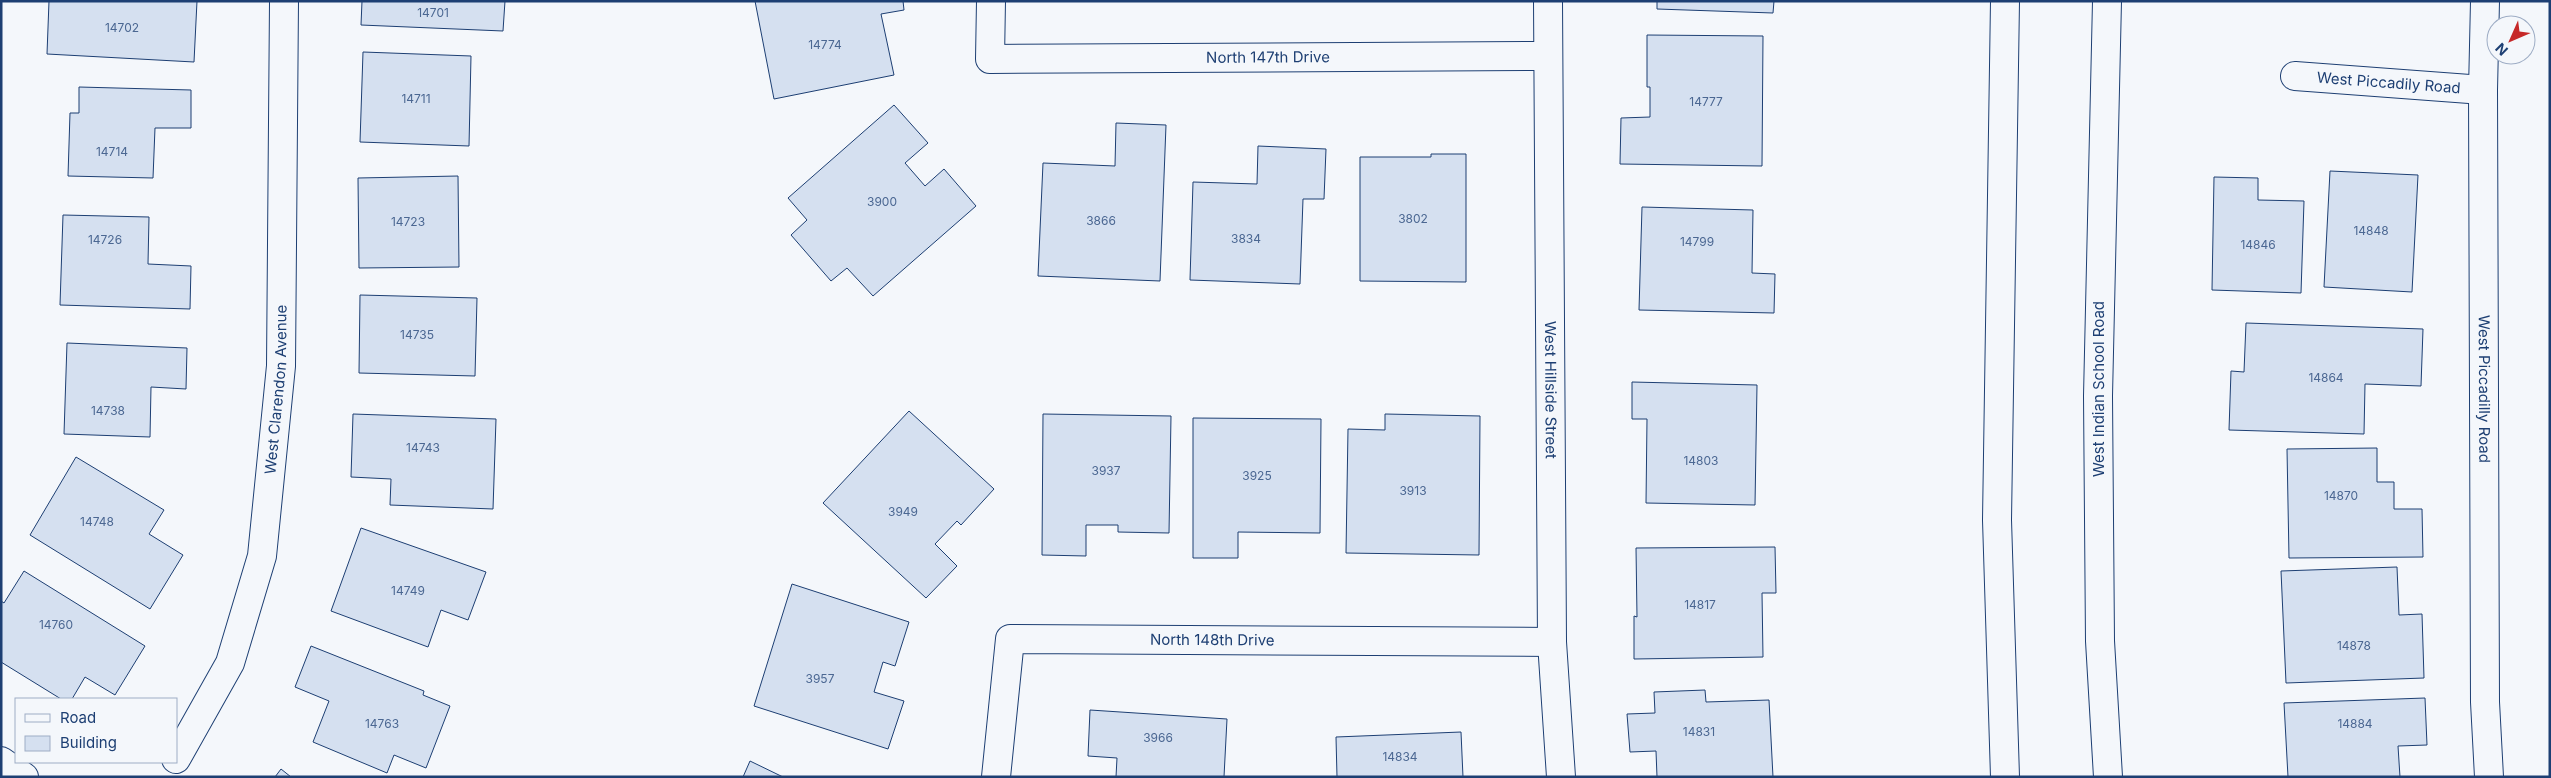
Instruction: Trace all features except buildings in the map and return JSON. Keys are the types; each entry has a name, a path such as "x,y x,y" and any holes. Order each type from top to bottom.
{"street":[{"name":"West Clarendon Avenue","path":"178,755 230,663 262,556 281,366 284,1"},
{"name":"North 147th Drive","path":"991,1 990,59 1546,56"},
{"name":"West Hillside Street","path":"1548,1 1546,56 1552,642 1561,777"},
{"path":"2005,1 1997,520 2005,777"},
{"name":"West Indian School Road","path":"2107,1 2098,406 2100,641 2108,777"},
{"name":"West Piccadilly Road","path":"2485,1 2483,90 2485,702 2489,777"},
{"name":"West Piccadily Road","path":"2295,76 2483,90"},
{"name":"North 148th Drive","path":"996,777 1010,639 1552,642"},
{"path":"1,761 24,777"},
{"name":"West Clarendon Avenue","path":"161,777 173,763"}]}
